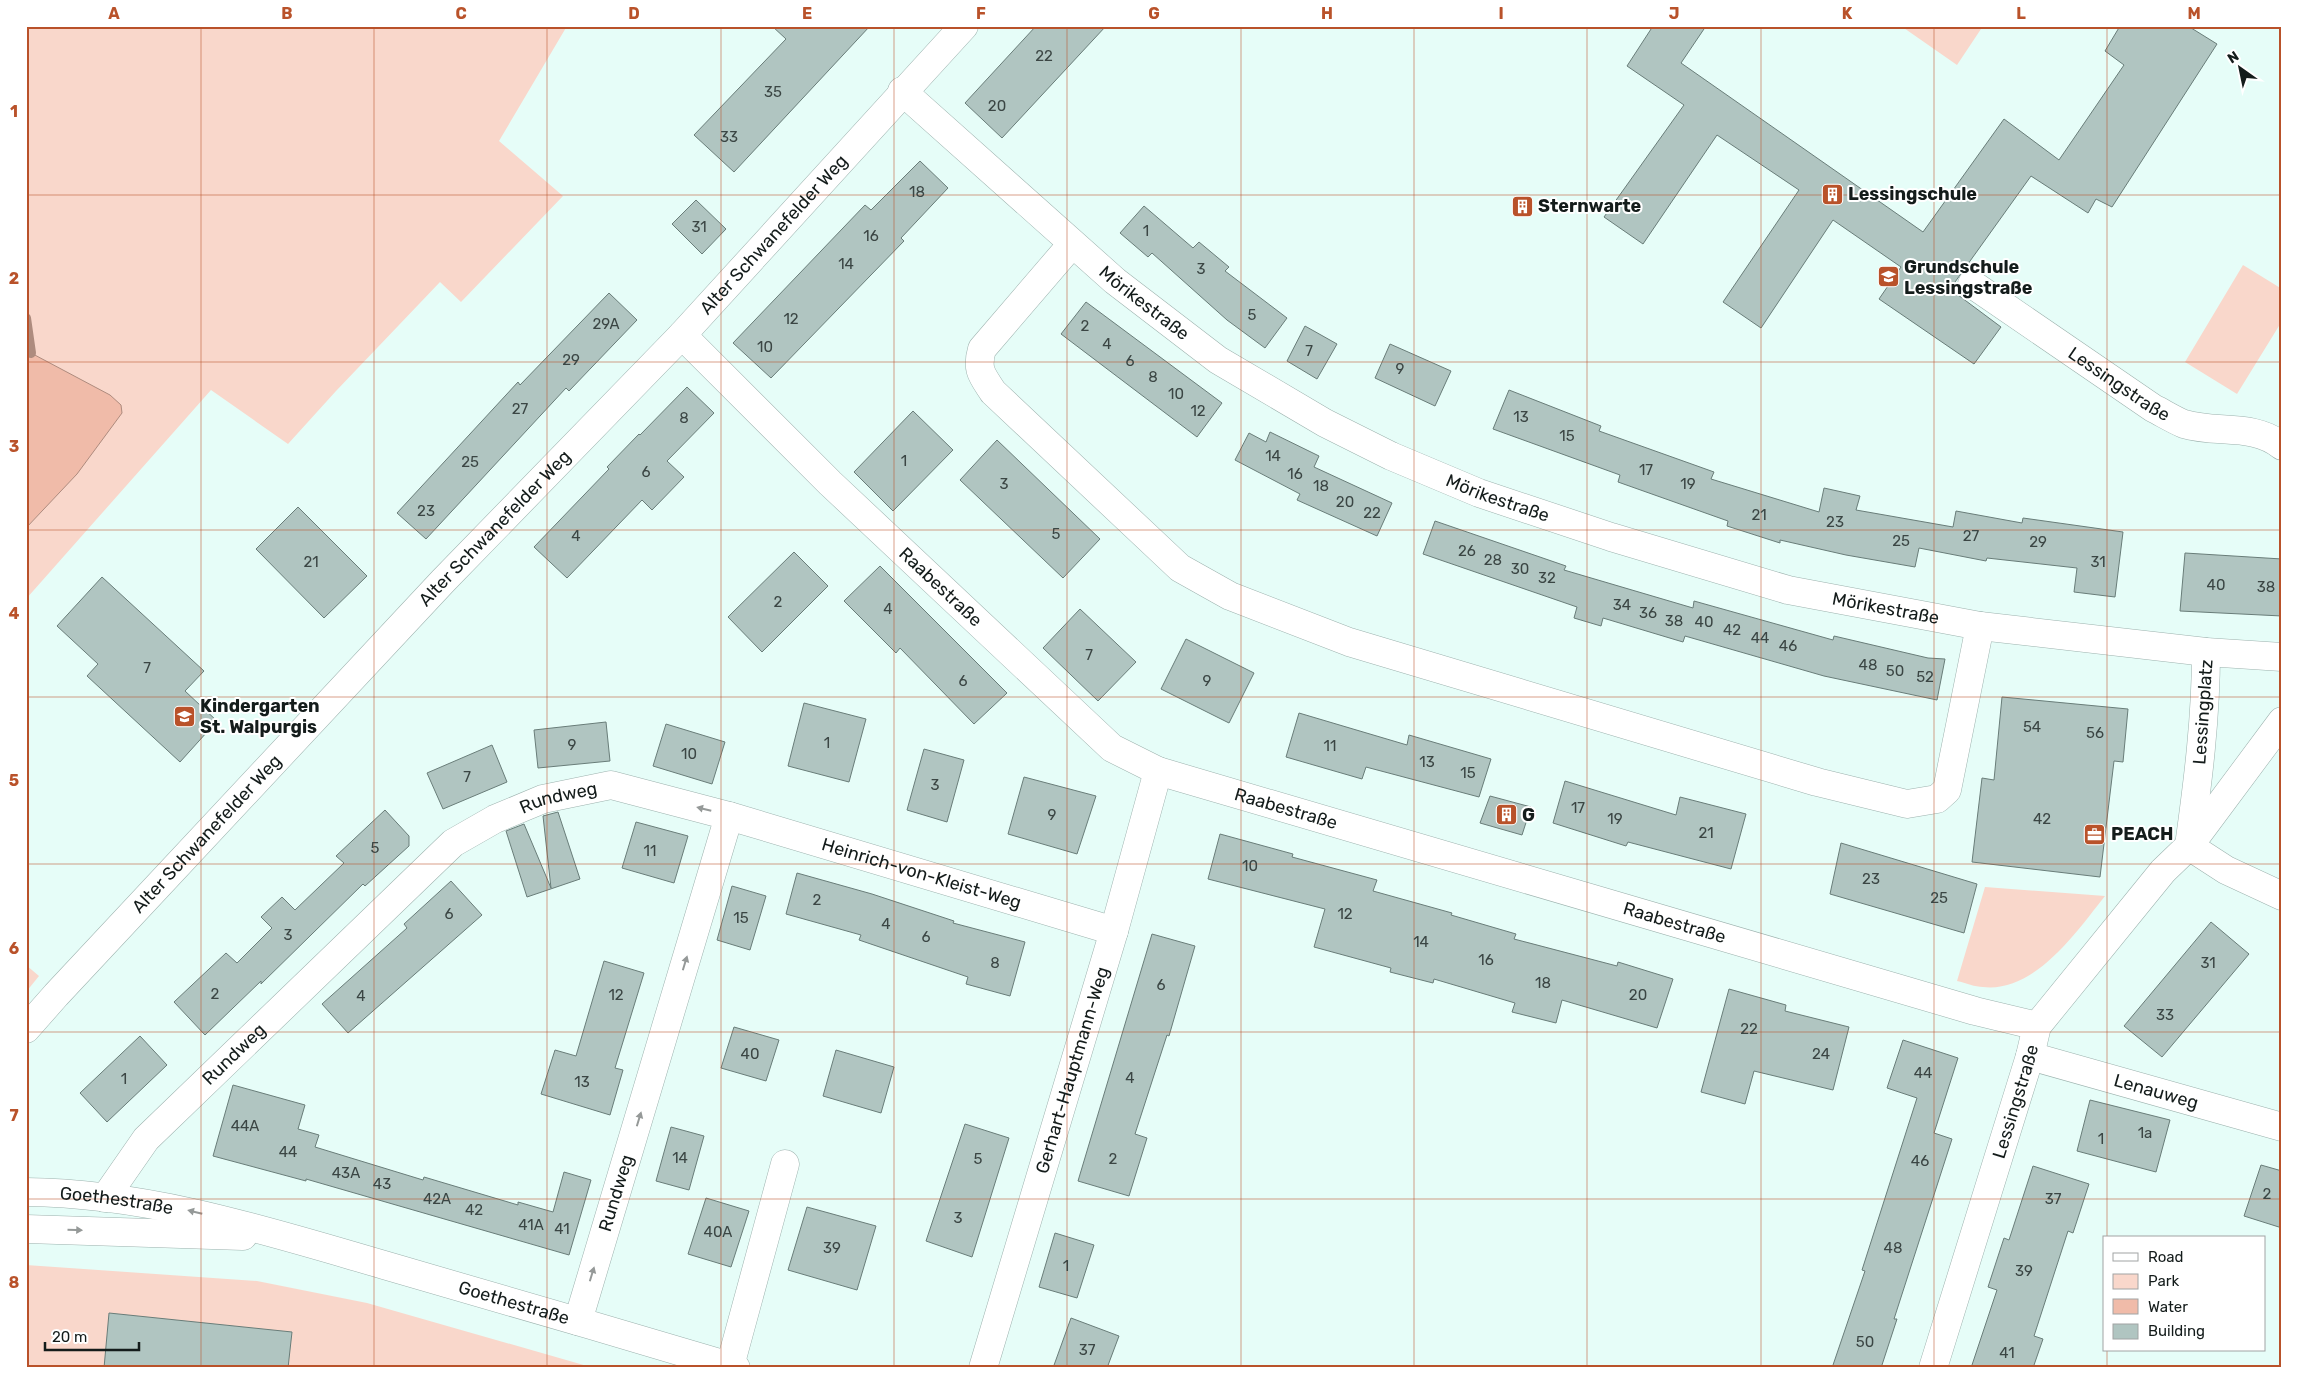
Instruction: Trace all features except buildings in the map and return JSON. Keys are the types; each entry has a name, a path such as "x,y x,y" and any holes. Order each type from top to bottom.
{"street":[{"name":"Alter Schwanefelder Weg","path":"26,1029 443,581 682,334 964,26"},
{"name":"Mörikestraße","path":"902,92 1072,244 1166,322 1218,360 1270,392 1391,456 1479,493 1620,540 1788,590 1980,626 2206,652"},
{"path":"1072,244 982,349 978,363 982,376 993,392 1174,563 1200,581 1230,596 1349,642 1817,782 1907,804 1936,799 1947,790 1980,626"},
{"name":"Lessingstraße","path":"1972,284 2153,408 2184,424 2256,432 2272,438 2282,446"},
{"name":"Raabestraße","path":"682,334 830,483 1112,748 1158,771 1975,1011 2037,1026"},
{"name":"Lessingplatz","path":"2189,846 2201,756 2206,698 2206,652 2282,657"},
{"path":"2282,721 2189,846 2226,870 2282,896"},
{"name":"Gerhart-Hauptmann-Weg","path":"983,1368 1114,931 1158,771"},
{"name":"Rundweg","path":"105,1198 146,1139 453,843 495,819 543,799 610,785 729,816 578,1321"},
{"name":"Heinrich-von-Kleist-Weg","path":"729,816 1114,931"},
{"name":"Lessingstraße","path":"1933,1368 2030,1056 2037,1026 2163,871 2189,846"},
{"name":"Lenauweg","path":"2030,1056 2282,1127"},
{"path":"733,1367 785,1164"},
{"name":"Goethestraße","path":"26,1192 105,1198 189,1210 292,1238 733,1367"},
{"name":"Goethestraße","path":"26,1229 292,1238"}],"green space":[{"path":"26,26 567,26 499,141 563,196 461,302 440,282 288,444 211,390 26,599 26,528 77,473 31,353 26,353"},
{"path":"1901,26 1983,26 1957,65"},
{"path":"2243,265 2282,289 2282,321 2237,394 2185,362"},
{"path":"1985,887 2105,896 2068,942 2037,970 2020,980 2002,986 1980,987 1957,981"},
{"path":"26,965 39,976 26,992"},
{"path":"26,1265 257,1281 367,1303 594,1368 26,1368"}],"water":[{"path":"26,353 31,353 110,395 121,405 122,413 77,474 26,528"}],"waterway":[{"path":"26,318 31,353"}],"place":[{"name":"Lessingschule","path":"1832,194"},
{"name":"Sternwarte","path":"1522,206"},
{"name":"Grundschule Lessingstraße","path":"1888,277"},
{"name":"Kindergarten St. Walpurgis","path":"184,716"},
{"name":"G","path":"1506,815"},
{"name":"PEACH","path":"2095,834"}]}
